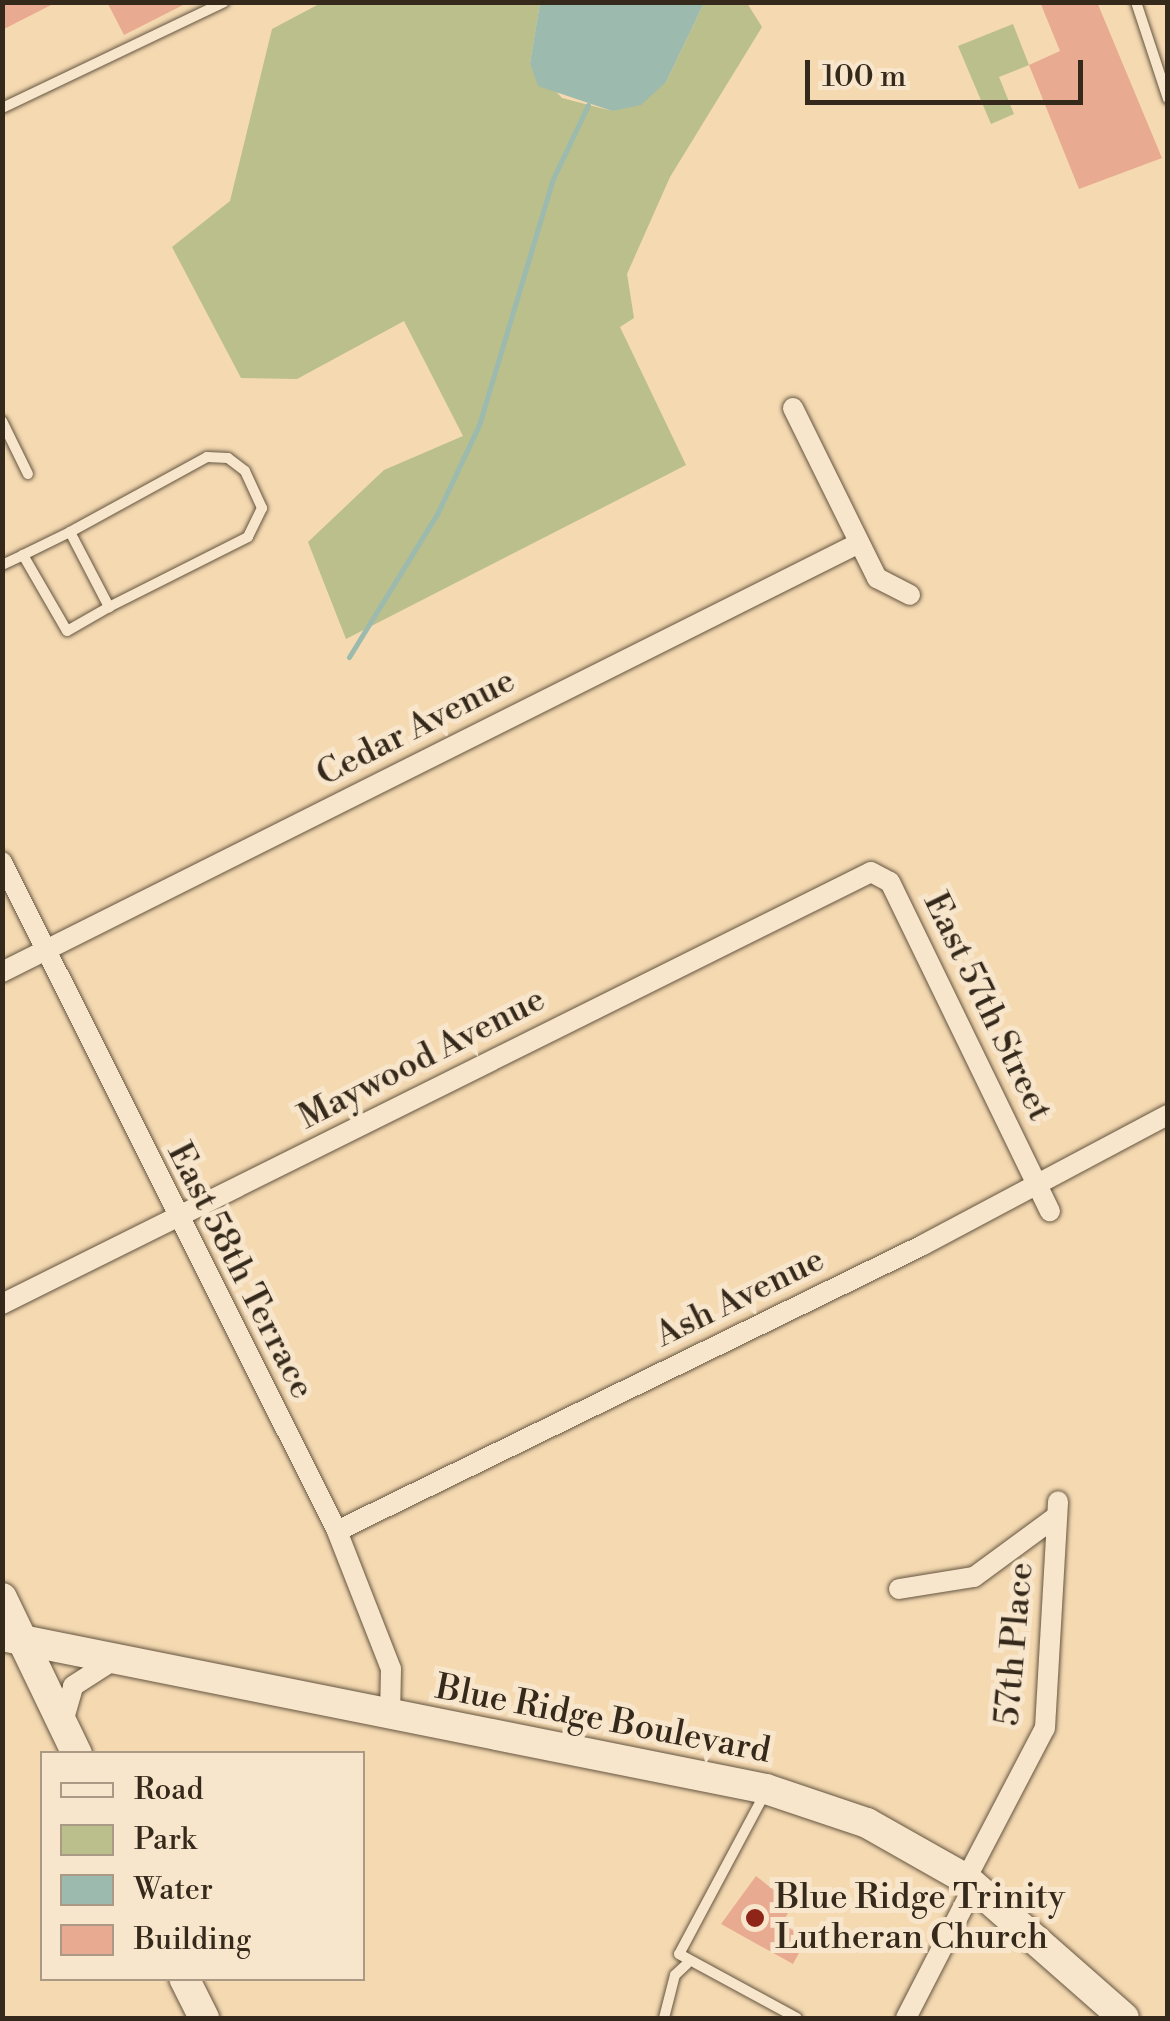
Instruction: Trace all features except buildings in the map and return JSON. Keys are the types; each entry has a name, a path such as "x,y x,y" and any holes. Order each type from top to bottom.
{"street":[{"path":"793,408 878,578 910,595"},
{"name":"Cedar Avenue","path":"2,972 859,543"},
{"name":"East 58th Terrace","path":"2,862 176,1220 337,1532 391,1669 390,1716"},
{"name":"East 57th Street","path":"870,872 890,882 1050,1211"},
{"name":"Maywood Avenue","path":"2,1304 870,872"},
{"name":"Ash Avenue","path":"337,1532 923,1245 1036,1181 1168,1114"},
{"name":"57th Place","path":"899,1589 974,1577 1058,1508 1045,1728 906,2018"},
{"path":"2,1598 12,1638 76,1751"},
{"name":"Blue Ridge Boulevard","path":"12,1638 766,1789 867,1824 970,1882 1124,2018"},
{"path":"63,1724 73,1686 115,1659"},
{"path":"185,1981 203,2018"}],"lane":[{"path":"2,108 224,2"},
{"path":"1136,2 1168,99"},
{"path":"2,421 28,474"},
{"path":"2,566 207,457 228,458 245,471 262,508 248,537 67,631 23,555"},
{"path":"70,532 109,608"},
{"path":"766,1789 744,1844 679,1954 687,1964 796,2018"},
{"path":"664,2018 675,1975 687,1964"}],"green space":[{"path":"321,3 540,3 530,63 562,98 612,111 666,82 704,3 747,3 762,27 670,177 627,274 634,318 620,327 686,465 346,639 308,542 384,470 463,436 404,321 297,379 241,378 172,247 230,201 272,29"},
{"path":"1013,24 1029,65 999,77 1014,114 991,124 958,46"}],"water":[{"path":"540,2 704,3 666,82 641,105 612,111 538,86 530,63"}],"waterway":[{"path":"349,657 437,514 479,425 552,181 588,105"}],"place":[{"name":"Blue Ridge Trinity Lutheran Church","path":"755,1918"}]}
